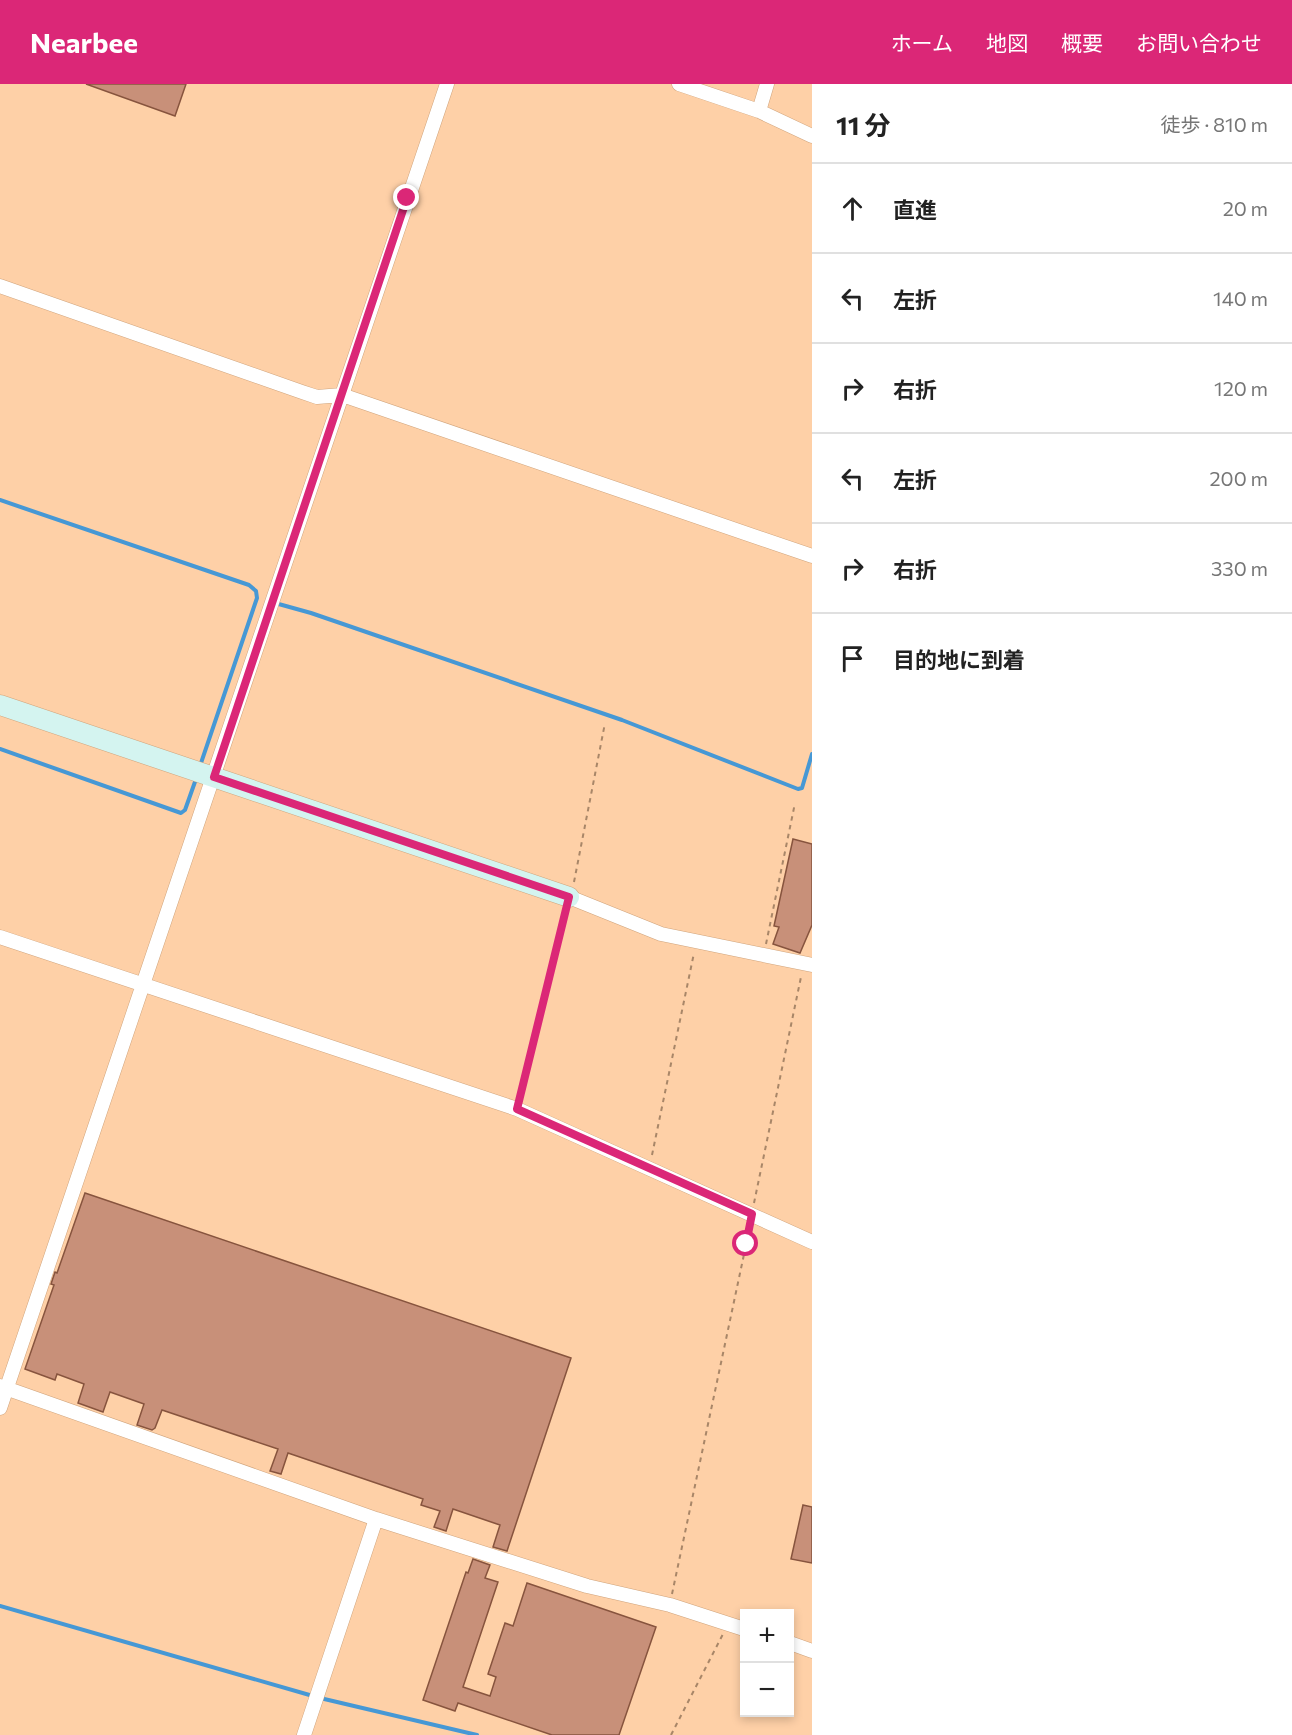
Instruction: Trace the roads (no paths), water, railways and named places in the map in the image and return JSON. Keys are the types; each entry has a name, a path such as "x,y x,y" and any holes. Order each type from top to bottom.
{"street":[{"path":"0,1408 3,1388 214,777 447,84"},
{"path":"679,84 759,111 812,136"},
{"path":"759,111 767,84"},
{"path":"0,286 309,395 317,397 342,395 812,556"},
{"path":"0,705 569,897 661,934 808,964"},
{"path":"0,937 517,1109 812,1242"},
{"path":"3,1388 376,1519 587,1586 670,1605 740,1628"},
{"path":"304,1735 376,1519"},
{"path":"794,1645 812,1651"}],"waterway":[{"path":"0,500 249,585 256,591 257,598 200,766"},
{"path":"275,603 311,613 622,720 798,789 802,788 812,754"},
{"path":"0,749 181,813 185,810 196,779"},
{"path":"0,1606 313,1696"},
{"path":"320,1698 477,1735"}]}
